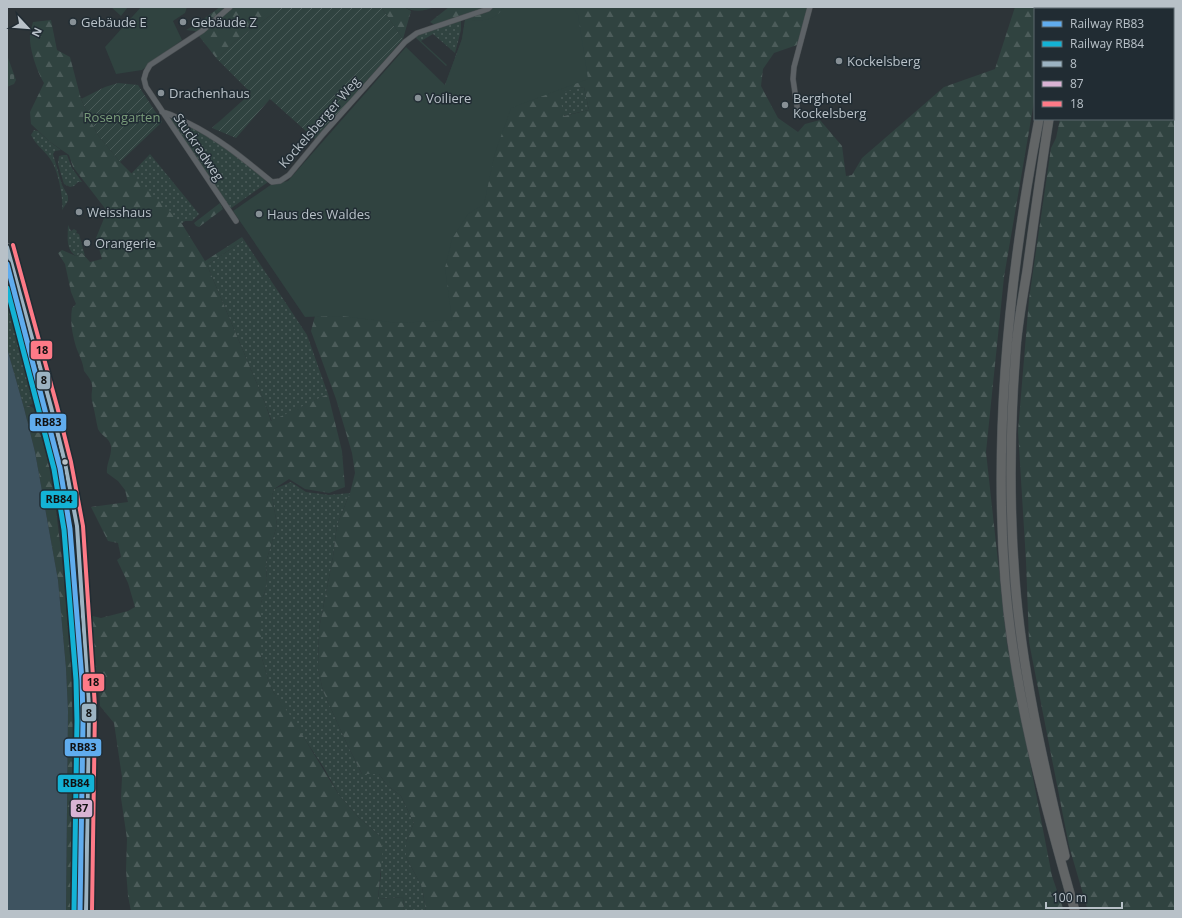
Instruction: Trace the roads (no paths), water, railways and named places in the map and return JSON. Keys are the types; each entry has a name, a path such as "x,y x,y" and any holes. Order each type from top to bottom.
{"highway":[{"path":"1039,120 1029,170 1011,310 1004,390 1002,432 1005,580 1026,719 1055,840 1076,911"},
{"path":"1049,120 1040,171 1016,347 1012,433 1012,511 1015,580 1019,623 1033,711 1069,872 1080,911"}],"main road":[{"path":"7,247 65,463 77,526 89,708 86,911"}],"street":[{"name":"Stuckradweg","path":"230,7 202,31 150,65 146,72 144,82 162,112 236,221"},
{"name":"Kockelsberger Weg","path":"162,112 170,114 201,129 227,146 272,182 280,181 289,175 323,134 405,42 416,33 488,9 490,7"},
{"path":"798,112 793,79 794,67 810,7"}],"water":[{"path":"7,348 35,452 58,580 66,668 68,711 66,911 7,911"}],"rail line":[{"name":"RB83","path":"7,264 60,468 70,529 82,680 83,721 80,911"},
{"name":"RB84","path":"7,288 54,469 64,530 76,680 77,721 74,911"}],"place":[{"name":"Gebäude E","path":"73,22"},
{"name":"Gebäude Z","path":"183,22"},
{"name":"Kockelsberg","path":"839,61"},
{"name":"Drachenhaus","path":"161,93"},
{"name":"Voiliere","path":"418,98"},
{"name":"Berghotel Kockelsberg","path":"785,105"},
{"name":"Weisshaus","path":"79,212"},
{"name":"Haus des Waldes","path":"259,214"},
{"name":"Orangerie","path":"87,243"}],"park label":[{"name":"Rosengarten","path":"122,117"}]}
